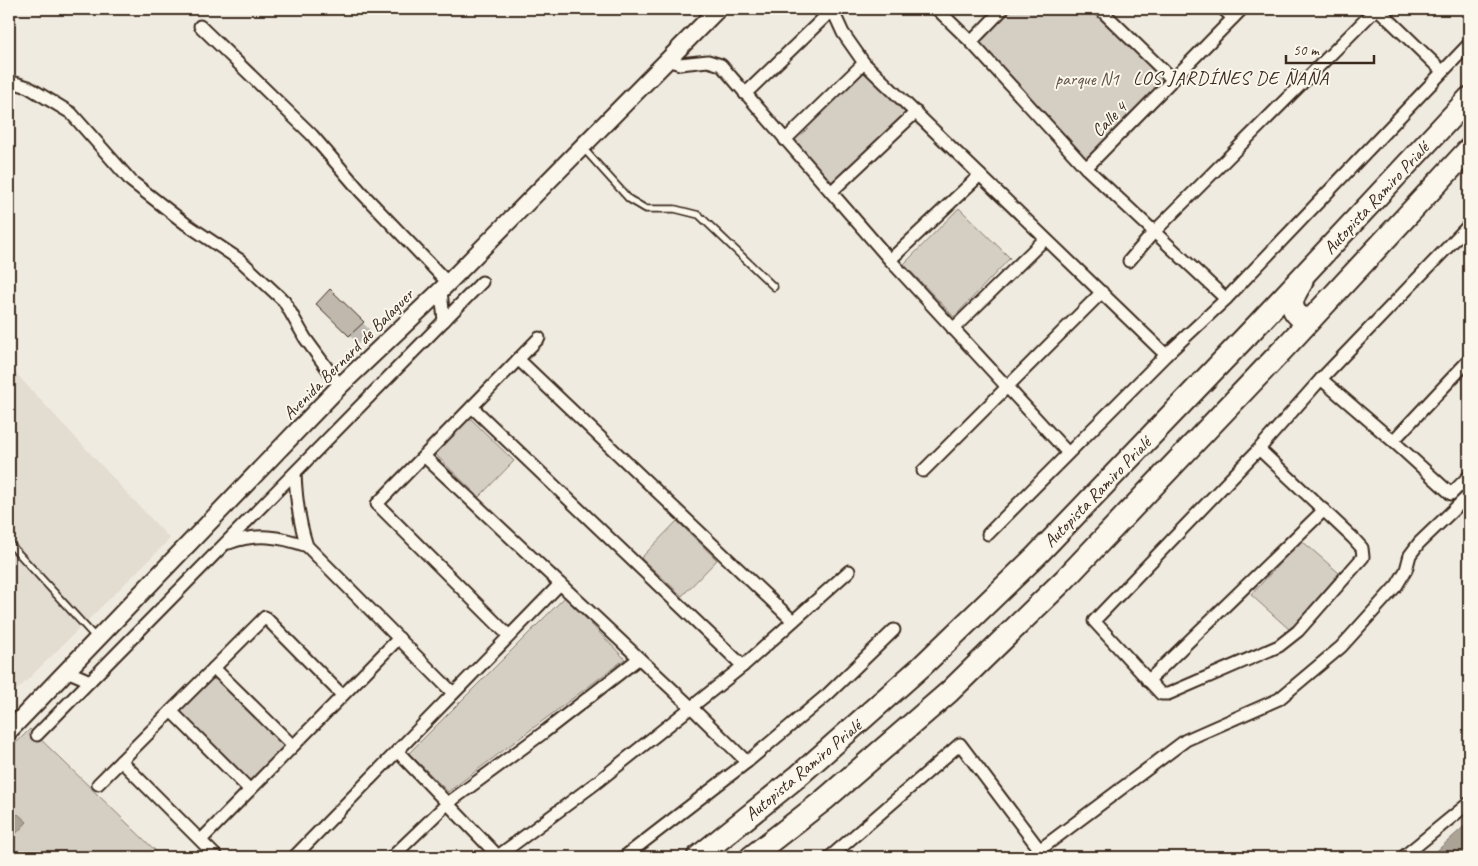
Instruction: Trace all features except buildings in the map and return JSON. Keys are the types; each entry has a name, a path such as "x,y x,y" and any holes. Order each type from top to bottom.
{"highway":[{"name":"Autopista Ramiro Prialé","path":"698,857 797,777 921,667 1036,556 1469,98"},
{"name":"Autopista Ramiro Prialé","path":"751,857 824,800 955,686 1064,580 1469,149"},
{"path":"1310,268 1293,298 1292,307 1300,317 1311,319"}],"street":[{"name":"Avenida Bernard de Balaguer","path":"9,731 340,386 445,286 718,9"},
{"path":"745,94 832,9 843,33 864,63 1166,355"},
{"path":"937,9 971,42 1086,168 1226,300"},
{"path":"971,42 1003,9"},
{"path":"1100,9 1173,80"},
{"path":"1223,9 1233,18"},
{"name":"Calle 4","path":"1086,168 1242,9"},
{"path":"1129,261 1154,232 1377,9 1442,71"},
{"path":"200,26 312,135 360,192 445,286 444,322"},
{"path":"988,534 1166,355 1226,300 1469,44"},
{"path":"667,60 680,64 708,61 721,65 890,260 1068,453"},
{"path":"785,140 864,63"},
{"path":"9,81 28,87 70,113 131,181 186,224 240,260 284,301 305,338 340,386"},
{"path":"831,192 916,112"},
{"path":"890,260 980,175"},
{"path":"1259,449 1362,548 1363,557 1298,631 1279,646 1168,694 1160,694 1094,622 1469,224"},
{"path":"953,329 1045,239"},
{"path":"37,735 482,282"},
{"path":"923,471 1102,292"},
{"path":"509,636 377,504 539,338"},
{"path":"518,359 793,621"},
{"path":"1394,441 1469,360"},
{"path":"1321,379 1394,441 1451,494 1469,476"},
{"path":"472,407 743,666"},
{"path":"424,456 692,707 747,762"},
{"path":"295,473 298,517 307,546"},
{"path":"1030,857 1186,740 1279,698 1341,647 1397,585 1406,570 1410,555 1419,543 1469,495"},
{"path":"1148,681 1324,510"},
{"path":"224,545 243,538 265,536 288,539 307,546 453,693"},
{"path":"397,751 499,857 596,783 743,666 849,571"},
{"path":"294,857 560,584"},
{"path":"98,784 265,617 342,696"},
{"path":"624,857 747,762 828,694 894,630"},
{"path":"201,840 399,638"},
{"path":"392,857 448,804 543,733 638,658"},
{"path":"214,668 293,746"},
{"path":"67,671 90,681"},
{"path":"171,711 250,790"},
{"path":"830,857 960,744 1040,850"},
{"path":"121,761 217,857"},
{"path":"1403,857 1469,803"}],"lane":[{"path":"582,146 629,199 646,209 675,209 699,215 774,287"},
{"path":"9,543 98,640"}],"shaded area":[{"path":"9,366 170,539 9,698"},
{"path":"18,814 27,822 11,839 9,837 9,823"},
{"path":"1469,822 1469,857 1430,857"}],"green space":[{"name":"parque N1","path":"1013,9 1093,9 1165,79 1086,160 979,43"},
{"path":"865,72 909,114 831,185 793,140"},
{"path":"959,208 1010,258 954,317 904,264"},
{"path":"470,418 514,461 479,497 435,454"},
{"path":"677,521 717,560 682,596 641,558"},
{"path":"1301,540 1339,573 1290,630 1251,595"},
{"path":"565,597 625,659 448,792 409,753"},
{"path":"211,679 218,680 286,748 251,783 182,716 182,708"},
{"path":"30,729 162,857 9,857 9,750"}],"district":[{"name":"LOS JARDÍNES DE ÑAÑA","path":"1231,77"}]}
